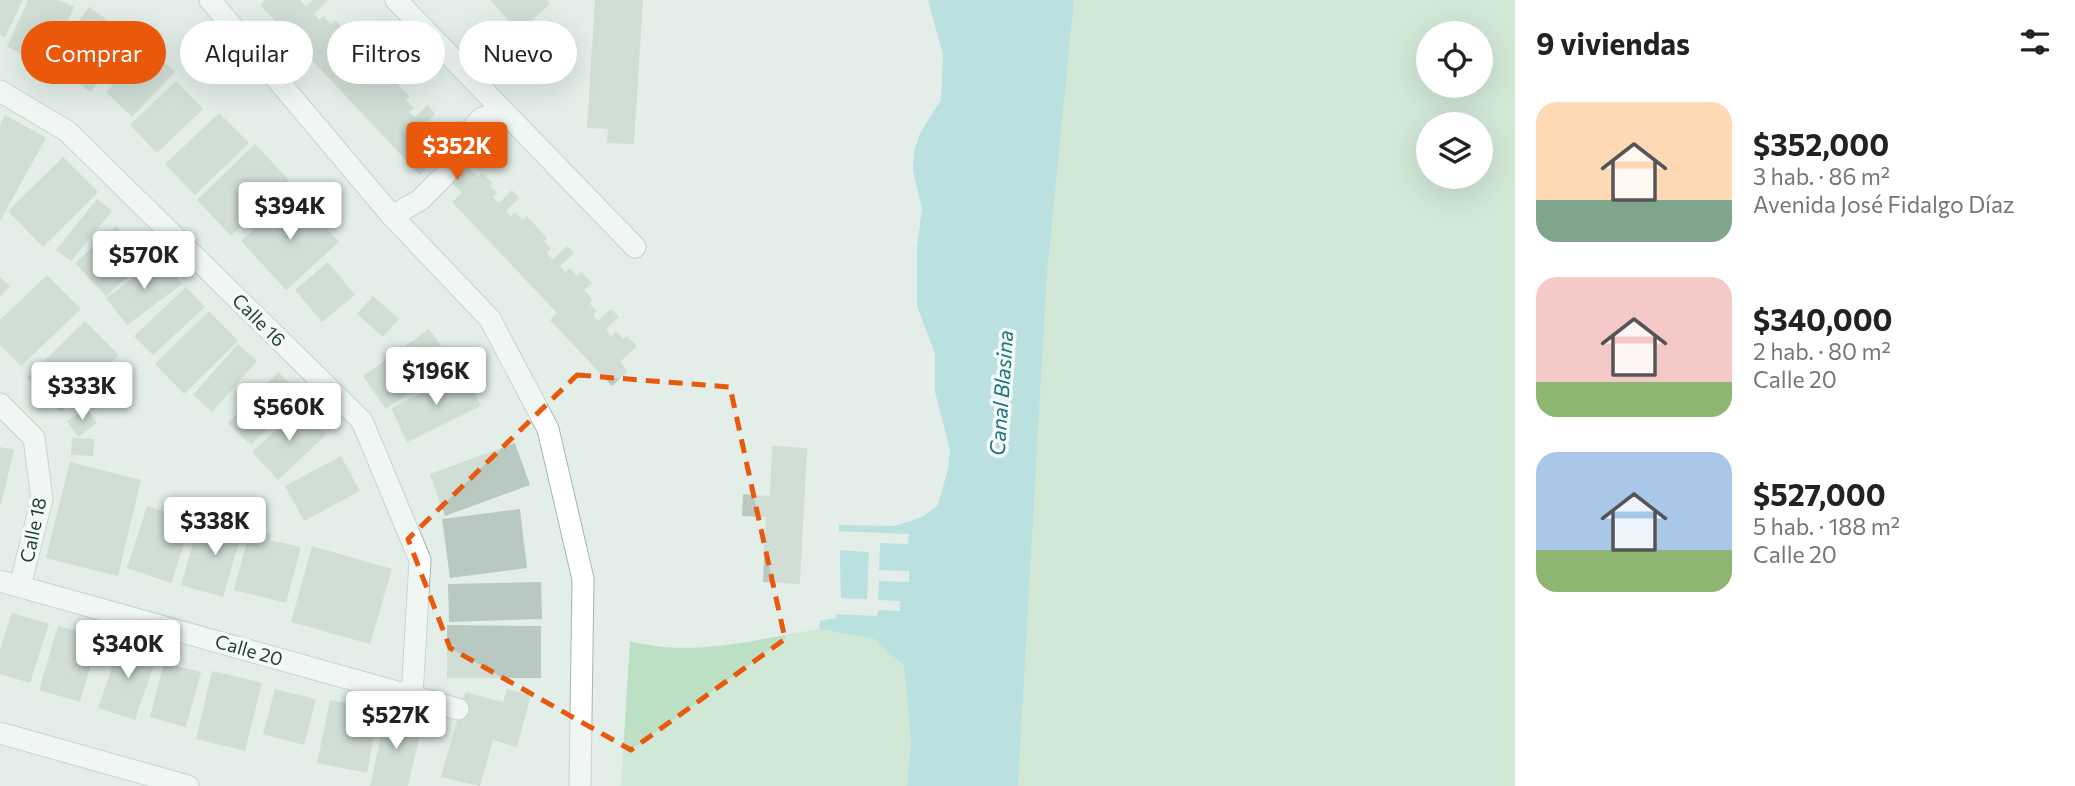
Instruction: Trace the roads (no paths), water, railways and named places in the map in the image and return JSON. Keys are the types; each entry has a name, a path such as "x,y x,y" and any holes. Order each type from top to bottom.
{"street":[{"path":"210,0 392,216 490,318 548,429 583,579 579,786"},
{"path":"396,0 635,247"},
{"name":"Calle 16","path":"0,91 67,131 362,421 420,560 412,696"},
{"path":"456,155 490,130 503,110"},
{"path":"392,216 420,200 441,170"},
{"name":"Calle 18","path":"0,404 34,439 42,499 10,584"},
{"name":"Calle 20","path":"10,584 458,709"},
{"path":"0,733 177,784"}],"water":[{"name":"Canal Blasina","path":"928,0 1074,0 1047,275 1018,786 907,786 911,741 904,666 874,639 819,629 820,621 836,618 841,597 839,525 895,526 922,517 938,505 948,469 950,450 935,392 935,354 917,306 917,247 922,209 913,171 914,152 920,133 941,100 943,55"}],"tunnel":[{"path":"436,165 452,150"}]}
